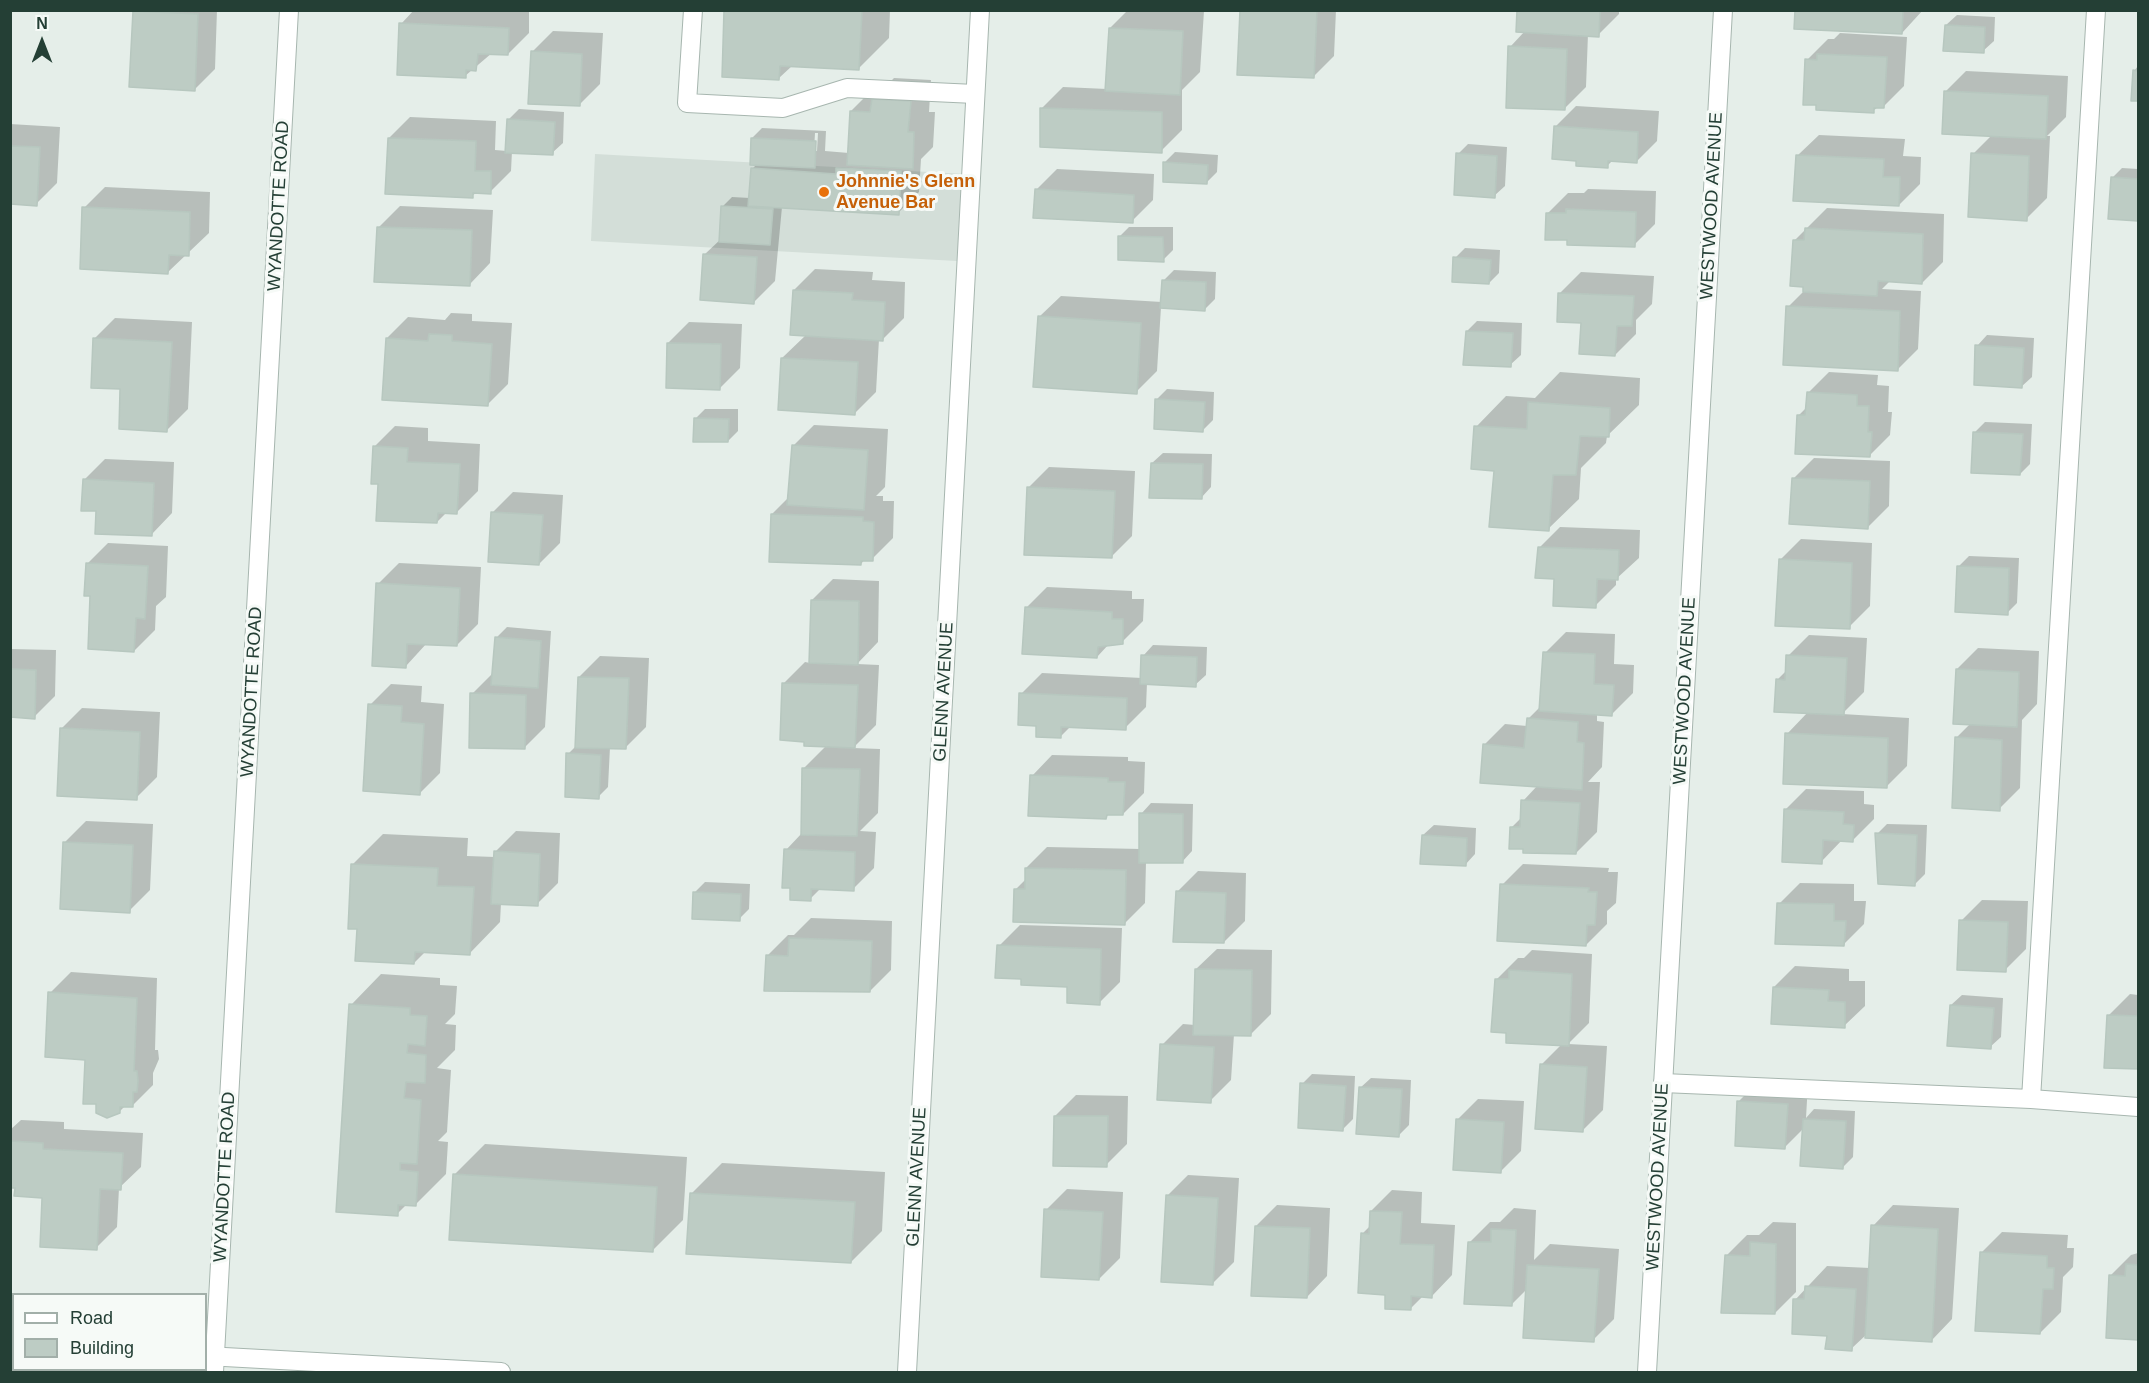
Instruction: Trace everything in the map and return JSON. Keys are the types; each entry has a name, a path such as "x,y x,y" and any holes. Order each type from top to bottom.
{"street":[{"name":"WYANDOTTE ROAD","path":"211,1362 290,10"},
{"path":"693,10 687,103 783,108 848,88 975,94"},
{"name":"GLENN AVENUE","path":"907,1372 980,10"},
{"name":"WESTWOOD AVENUE","path":"1647,1372 1723,10"},
{"path":"2031,1099 2096,10"},
{"path":"1663,1083 2031,1099 2139,1107"},
{"path":"211,1362 501,1372"}],"shaded area":[{"path":"595,154 966,174 957,261 591,241"}],"building":[{"path":"724,10 862,10 859,70 780,66 779,80 722,77"},
{"path":"1240,10 1317,10 1314,78 1237,75"},
{"path":"1517,10 1600,10 1599,37 1516,32"},
{"path":"1795,10 1903,10 1902,34 1794,29"},
{"path":"133,11 198,14 195,91 129,87"},
{"path":"399,23 509,28 508,55 478,54 476,71 466,70 466,78 397,75"},
{"path":"1945,25 1985,27 1984,53 1943,51"},
{"path":"1109,28 1183,31 1180,95 1105,91"},
{"path":"1508,46 1567,49 1565,110 1506,108"},
{"path":"531,51 582,54 580,106 528,104"},
{"path":"1817,54 1887,57 1884,108 1874,108 1874,113 1816,110 1816,105 1803,105 1805,59 1817,60"},
{"path":"2133,70 2138,71 2138,101 2131,101"},
{"path":"1944,91 2048,96 2046,139 1942,134"},
{"path":"872,99 911,101 908,132 914,132 913,169 847,165 850,111 870,112"},
{"path":"1040,108 1162,112 1162,153 1040,147"},
{"path":"507,119 555,122 553,155 505,153"},
{"path":"1554,126 1638,132 1637,163 1608,161 1608,168 1576,166 1576,161 1552,159"},
{"path":"388,138 476,141 475,171 491,171 491,194 473,193 473,198 385,194"},
{"path":"751,138 816,141 815,168 750,165"},
{"path":"10,146 40,147 37,206 10,204"},
{"path":"1456,153 1497,156 1495,198 1454,195"},
{"path":"1971,153 2029,156 2027,221 1968,217"},
{"path":"1796,155 1884,159 1883,177 1900,177 1899,206 1793,201"},
{"path":"1163,162 1208,165 1207,184 1163,182"},
{"name":"Johnnie's Glenn Avenue Bar","path":"751,168 836,174 836,168 901,171 899,215 748,206"},
{"path":"2111,177 2138,179 2138,221 2108,219"},
{"path":"1035,189 1134,195 1133,223 1033,218"},
{"path":"721,206 773,209 770,245 719,242"},
{"path":"82,207 190,212 189,256 169,255 168,274 80,269"},
{"path":"1566,209 1636,212 1635,247 1567,245 1567,240 1545,240 1546,213 1566,213"},
{"path":"377,227 472,230 470,286 374,282"},
{"path":"1805,228 1923,234 1922,284 1878,281 1877,296 1803,292 1803,287 1790,286 1793,240 1804,240"},
{"path":"1118,236 1163,237 1164,262 1118,260"},
{"path":"703,254 757,257 754,304 700,300"},
{"path":"1453,257 1491,260 1489,284 1452,282"},
{"path":"1162,280 1206,282 1205,311 1160,308"},
{"path":"793,290 853,293 852,300 885,302 883,341 790,335"},
{"path":"1558,293 1634,296 1632,326 1617,326 1615,356 1579,354 1581,323 1557,322"},
{"path":"1786,306 1900,311 1898,371 1783,365"},
{"path":"1038,316 1141,323 1137,394 1033,387"},
{"path":"1466,331 1513,333 1511,367 1463,365"},
{"path":"429,334 452,335 452,341 492,344 488,406 382,400 386,338 428,341"},
{"path":"93,338 172,342 167,432 119,429 120,389 91,388"},
{"path":"667,343 721,344 720,390 666,388"},
{"path":"1975,345 2024,348 2022,388 1974,385"},
{"path":"781,358 858,362 855,415 778,410"},
{"path":"1807,392 1857,395 1857,406 1869,406 1868,432 1872,432 1870,457 1795,454 1797,415 1805,415"},
{"path":"1155,399 1205,402 1203,432 1154,429"},
{"path":"1528,402 1610,408 1609,437 1580,436 1576,475 1553,475 1549,531 1489,527 1494,471 1471,469 1474,426 1527,429"},
{"path":"694,418 729,419 728,442 693,442"},
{"path":"1973,432 2023,434 2020,475 1971,473"},
{"path":"792,445 868,450 864,510 787,505"},
{"path":"373,446 408,448 407,462 460,464 457,514 438,513 437,523 376,521 378,484 371,484"},
{"path":"1151,463 1203,464 1202,499 1149,498"},
{"path":"1792,478 1870,481 1868,529 1789,524"},
{"path":"83,479 154,483 152,536 95,534 96,511 81,511"},
{"path":"1027,487 1115,491 1112,558 1024,555"},
{"path":"491,512 543,515 539,565 488,562"},
{"path":"771,514 863,517 863,521 874,522 873,561 861,561 861,565 769,562"},
{"path":"1538,547 1619,550 1618,580 1597,579 1596,608 1553,606 1554,579 1535,578"},
{"path":"1779,559 1852,563 1850,629 1775,626"},
{"path":"86,563 148,566 145,619 136,618 134,652 88,649 90,596 84,596"},
{"path":"1957,566 2009,568 2008,615 1955,612"},
{"path":"376,583 460,588 457,646 407,644 406,668 372,666"},
{"path":"811,600 859,601 858,665 809,663"},
{"path":"1025,607 1112,612 1112,619 1123,619 1123,644 1098,647 1097,658 1022,654"},
{"path":"495,637 541,641 538,688 491,685"},
{"path":"1543,652 1595,654 1594,684 1614,685 1612,716 1539,711"},
{"path":"1141,655 1197,657 1196,687 1140,684"},
{"path":"1786,655 1847,658 1844,715 1774,712 1776,679 1785,680"},
{"path":"10,669 36,670 35,719 10,717"},
{"path":"1956,669 2019,672 2017,727 1953,724"},
{"path":"578,677 629,678 626,749 575,748"},
{"path":"782,683 858,685 855,748 804,746 804,742 780,740"},
{"path":"470,693 526,695 525,749 469,748"},
{"path":"1019,693 1127,698 1126,730 1061,727 1061,738 1036,737 1036,726 1018,725"},
{"path":"368,704 402,706 401,722 424,724 420,795 363,791"},
{"path":"1527,718 1578,722 1577,742 1584,743 1582,790 1480,783 1483,744 1524,748"},
{"path":"60,728 140,732 137,800 57,796"},
{"path":"1785,733 1888,738 1887,788 1783,784"},
{"path":"1955,737 2002,740 2000,811 1952,808"},
{"path":"566,753 601,755 599,799 565,797"},
{"path":"802,768 860,769 857,836 801,835"},
{"path":"1030,775 1108,778 1108,782 1125,782 1123,815 1107,815 1106,819 1028,816"},
{"path":"1521,800 1580,803 1576,854 1523,853 1523,849 1509,849 1510,827 1520,827"},
{"path":"1784,809 1844,812 1843,824 1854,825 1853,842 1823,840 1822,864 1782,862"},
{"path":"1139,813 1183,814 1183,863 1139,863"},
{"path":"1875,833 1917,835 1915,886 1878,884"},
{"path":"1422,835 1467,838 1466,866 1420,864"},
{"path":"63,842 133,845 130,913 60,909"},
{"path":"784,849 855,852 854,891 811,889 811,901 790,900 790,888 782,888"},
{"path":"494,851 540,854 538,906 491,904"},
{"path":"351,864 438,868 437,886 474,887 470,955 415,952 414,964 355,961 357,929 348,929"},
{"path":"1025,868 1126,870 1125,925 1013,922 1014,889 1025,889"},
{"path":"1500,884 1589,888 1588,892 1597,892 1595,925 1587,925 1586,946 1497,941"},
{"path":"1176,891 1226,893 1224,943 1173,942"},
{"path":"693,892 741,894 740,921 692,919"},
{"path":"1777,903 1834,904 1834,921 1846,921 1844,946 1775,944"},
{"path":"1959,920 2008,922 2006,972 1957,970"},
{"path":"789,938 872,941 870,992 764,991 766,955 788,956"},
{"path":"997,945 1101,949 1100,1005 1067,1003 1067,987 1021,985 1021,979 995,978"},
{"path":"1195,969 1252,970 1251,1036 1193,1035"},
{"path":"1509,970 1572,974 1569,1046 1506,1043 1506,1033 1491,1032 1495,979 1509,979"},
{"path":"1773,987 1829,990 1828,1001 1845,1002 1845,1028 1771,1024"},
{"path":"48,992 137,998 134,1071 137,1071 138,1081 137,1092 133,1092 133,1107 120,1107 120,1113 107,1118 96,1113 96,1104 83,1104 85,1060 45,1057"},
{"path":"349,1004 410,1008 410,1015 427,1016 425,1046 408,1044 407,1053 426,1055 425,1083 406,1082 404,1098 421,1100 417,1164 400,1163 400,1170 418,1172 416,1206 398,1205 398,1216 336,1212"},
{"path":"1950,1005 1994,1008 1991,1049 1947,1046"},
{"path":"2107,1015 2138,1016 2138,1069 2104,1068"},
{"path":"1160,1044 1214,1047 1211,1103 1157,1100"},
{"path":"1540,1064 1587,1067 1583,1132 1535,1129"},
{"path":"1300,1083 1346,1086 1343,1131 1298,1128"},
{"path":"1359,1087 1402,1089 1399,1137 1356,1134"},
{"path":"1737,1101 1788,1104 1785,1149 1735,1146"},
{"path":"1054,1116 1108,1116 1107,1167 1053,1166"},
{"path":"1456,1119 1504,1122 1501,1173 1453,1170"},
{"path":"1803,1119 1846,1121 1843,1169 1800,1166"},
{"path":"10,1141 43,1143 43,1149 123,1153 121,1190 100,1189 97,1250 40,1247 42,1198 14,1196 15,1188 10,1188"},
{"path":"453,1174 657,1187 653,1252 449,1240"},
{"path":"690,1193 855,1202 851,1263 686,1254"},
{"path":"1166,1195 1218,1198 1213,1285 1161,1282"},
{"path":"1044,1209 1103,1212 1099,1280 1041,1277"},
{"path":"1370,1211 1402,1212 1400,1244 1434,1245 1432,1298 1411,1296 1411,1310 1385,1309 1385,1295 1358,1293 1361,1233 1369,1234"},
{"path":"1871,1225 1938,1229 1932,1342 1865,1338"},
{"path":"1255,1226 1310,1228 1307,1298 1251,1296"},
{"path":"1491,1229 1516,1230 1512,1306 1464,1304 1468,1242 1491,1242"},
{"path":"1750,1242 1776,1244 1775,1314 1721,1313 1725,1255 1750,1256"},
{"path":"1980,1252 2047,1256 2047,1268 2054,1268 2053,1289 2043,1289 2040,1334 1975,1331"},
{"path":"2126,1264 2138,1265 2138,1340 2106,1338 2109,1275 2125,1276"},
{"path":"1527,1265 1599,1269 1594,1342 1523,1338"},
{"path":"1805,1286 1856,1289 1852,1351 1825,1349 1827,1336 1792,1334 1793,1299 1804,1299"}],"place":[{"name":"Johnnie's Glenn Avenue Bar","path":"824,192"}]}
